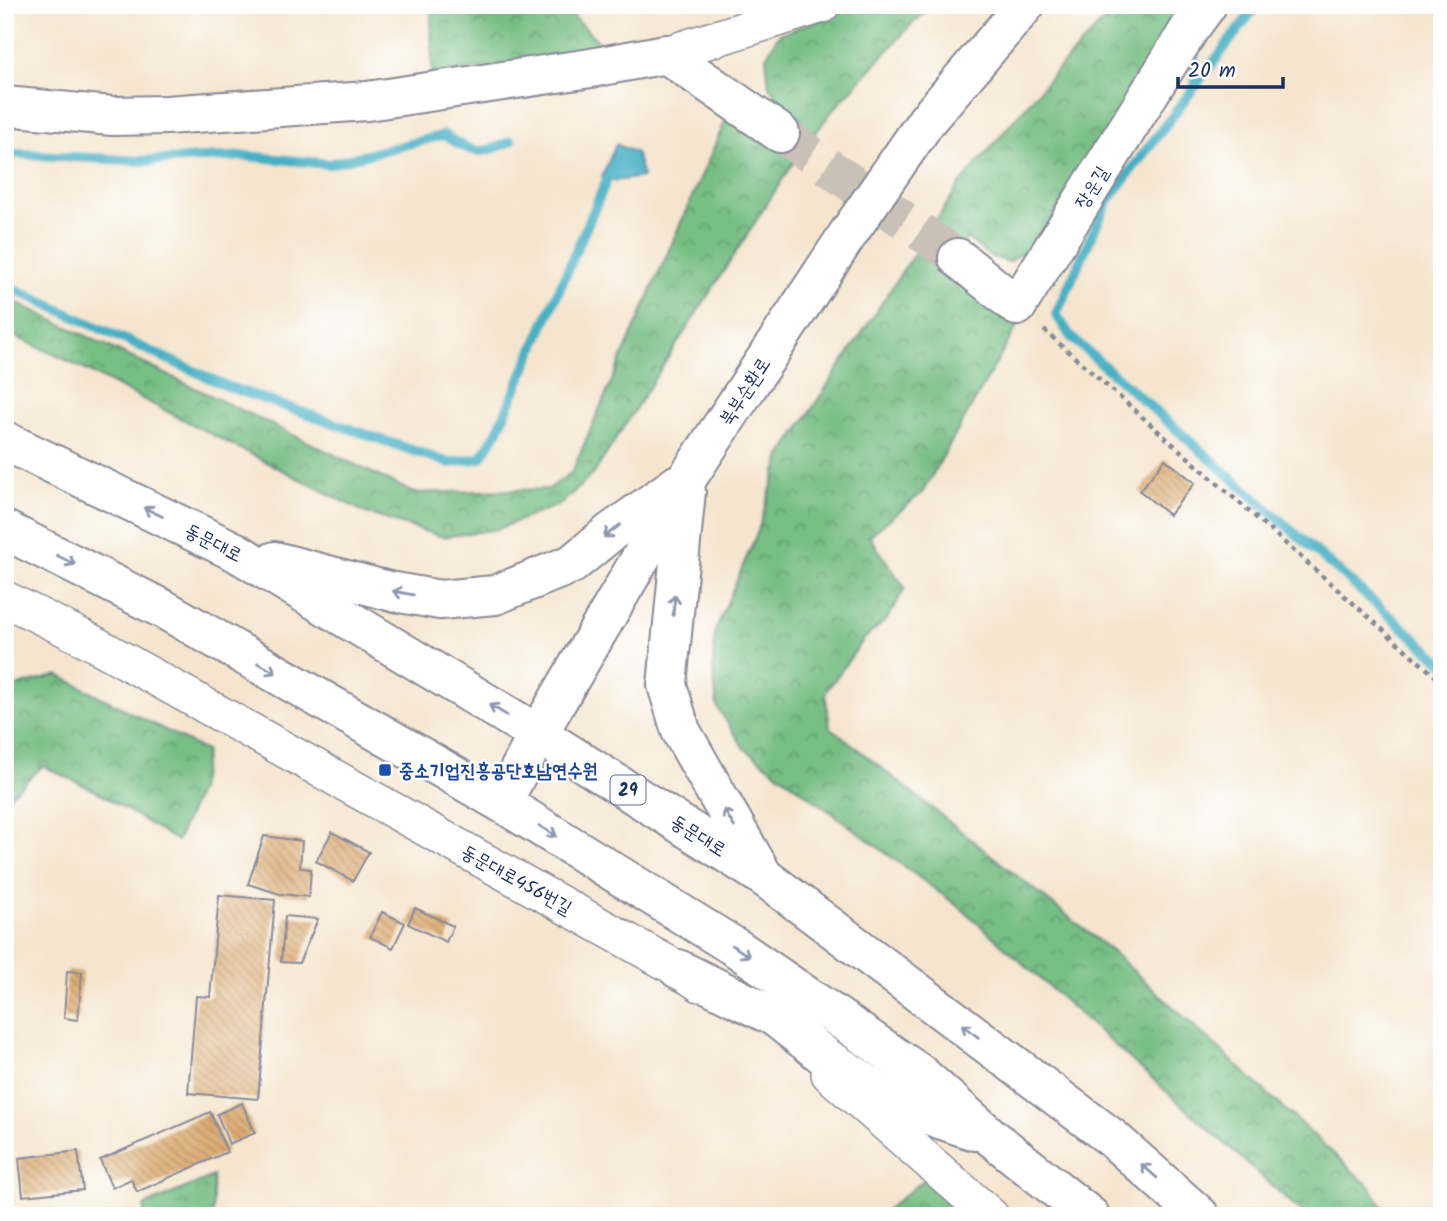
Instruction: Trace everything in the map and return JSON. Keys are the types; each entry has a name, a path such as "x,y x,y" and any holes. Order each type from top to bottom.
{"main road":[{"name":"북부순환로","path":"502,803 538,734 688,477 927,120 1025,5"},
{"name":"장운길","path":"1017,306 1207,5"},
{"path":"5,106 126,116 367,101 591,68 666,54 780,133"},
{"path":"958,258 1017,306"},
{"name":"동문대로","path":"5,441 236,552 538,734 764,877 1112,1139 1200,1216"},
{"path":"236,552 388,591 440,600 495,595 572,564 611,532 688,477"},
{"path":"688,477 667,685 681,731 764,877"},
{"path":"5,530 167,611 502,803 750,957 919,1073 990,1136 1090,1216"},
{"path":"678,969 775,1017 827,1058 904,1107 990,1136"}],"street":[{"path":"666,54 822,5"},
{"name":"동문대로456번길","path":"5,599 86,639 678,969 830,1074 991,1216"}],"path":[{"path":"1017,306 1442,682"}],"green space":[{"path":"431,5 571,5 573,16 601,44 545,60 432,74"},
{"path":"861,5 933,5 912,24 833,110 795,160 594,473 561,504 498,529 443,537 366,513 62,358 5,332 5,297 414,493 549,489 572,472 727,117 773,146 798,120 769,87 766,57 779,34"},
{"path":"1119,5 1199,5 1029,249 1008,262 989,256 967,238 944,275 1019,323 922,493 869,536 905,588 887,619 864,639 825,693 830,727 1114,953 1371,1188 1388,1216 1306,1216 963,910 744,748 717,707 713,667 715,631 758,531 781,456 960,184 1054,73"},
{"path":"58,675 206,751 199,790 177,841 94,790 43,766 5,800 5,699 14,687"},
{"path":"213,1176 213,1216 145,1216 144,1206"},
{"path":"927,1177 969,1216 879,1216"}],"water":[{"path":"616,144 636,153 643,177 614,181 602,177"}],"building":[{"path":"1165,459 1195,483 1169,515 1140,491"},
{"path":"332,832 369,852 353,881 316,861"},
{"path":"264,836 302,841 300,868 311,869 309,897 280,894 248,884"},
{"path":"219,895 275,900 258,1099 188,1093 196,996 210,997"},
{"path":"415,908 453,926 446,942 408,924"},
{"path":"382,912 405,923 393,948 370,937"},
{"path":"285,916 318,919 299,963 281,962"},
{"path":"67,971 82,972 78,1020 64,1018"},
{"path":"242,1103 255,1133 229,1144 217,1114"},
{"path":"210,1112 227,1152 137,1192 131,1179 112,1188 100,1160"},
{"path":"78,1151 83,1190 23,1196 19,1158"},
{"path":"5,1182 12,1182 13,1216 5,1216"}],"waterway":[{"path":"1257,5 1107,202 1056,314 1071,337 1442,662"},
{"path":"1194,53 1196,86"},
{"path":"5,153 141,161 246,156 329,164 444,135 477,151 511,141"},
{"path":"5,285 229,387 449,463 481,458 498,430 613,166"}],"tunnel":[{"path":"780,133 958,258"}],"place":[{"name":"중소기업진흥공단호남연수원","path":"385,770"}]}
